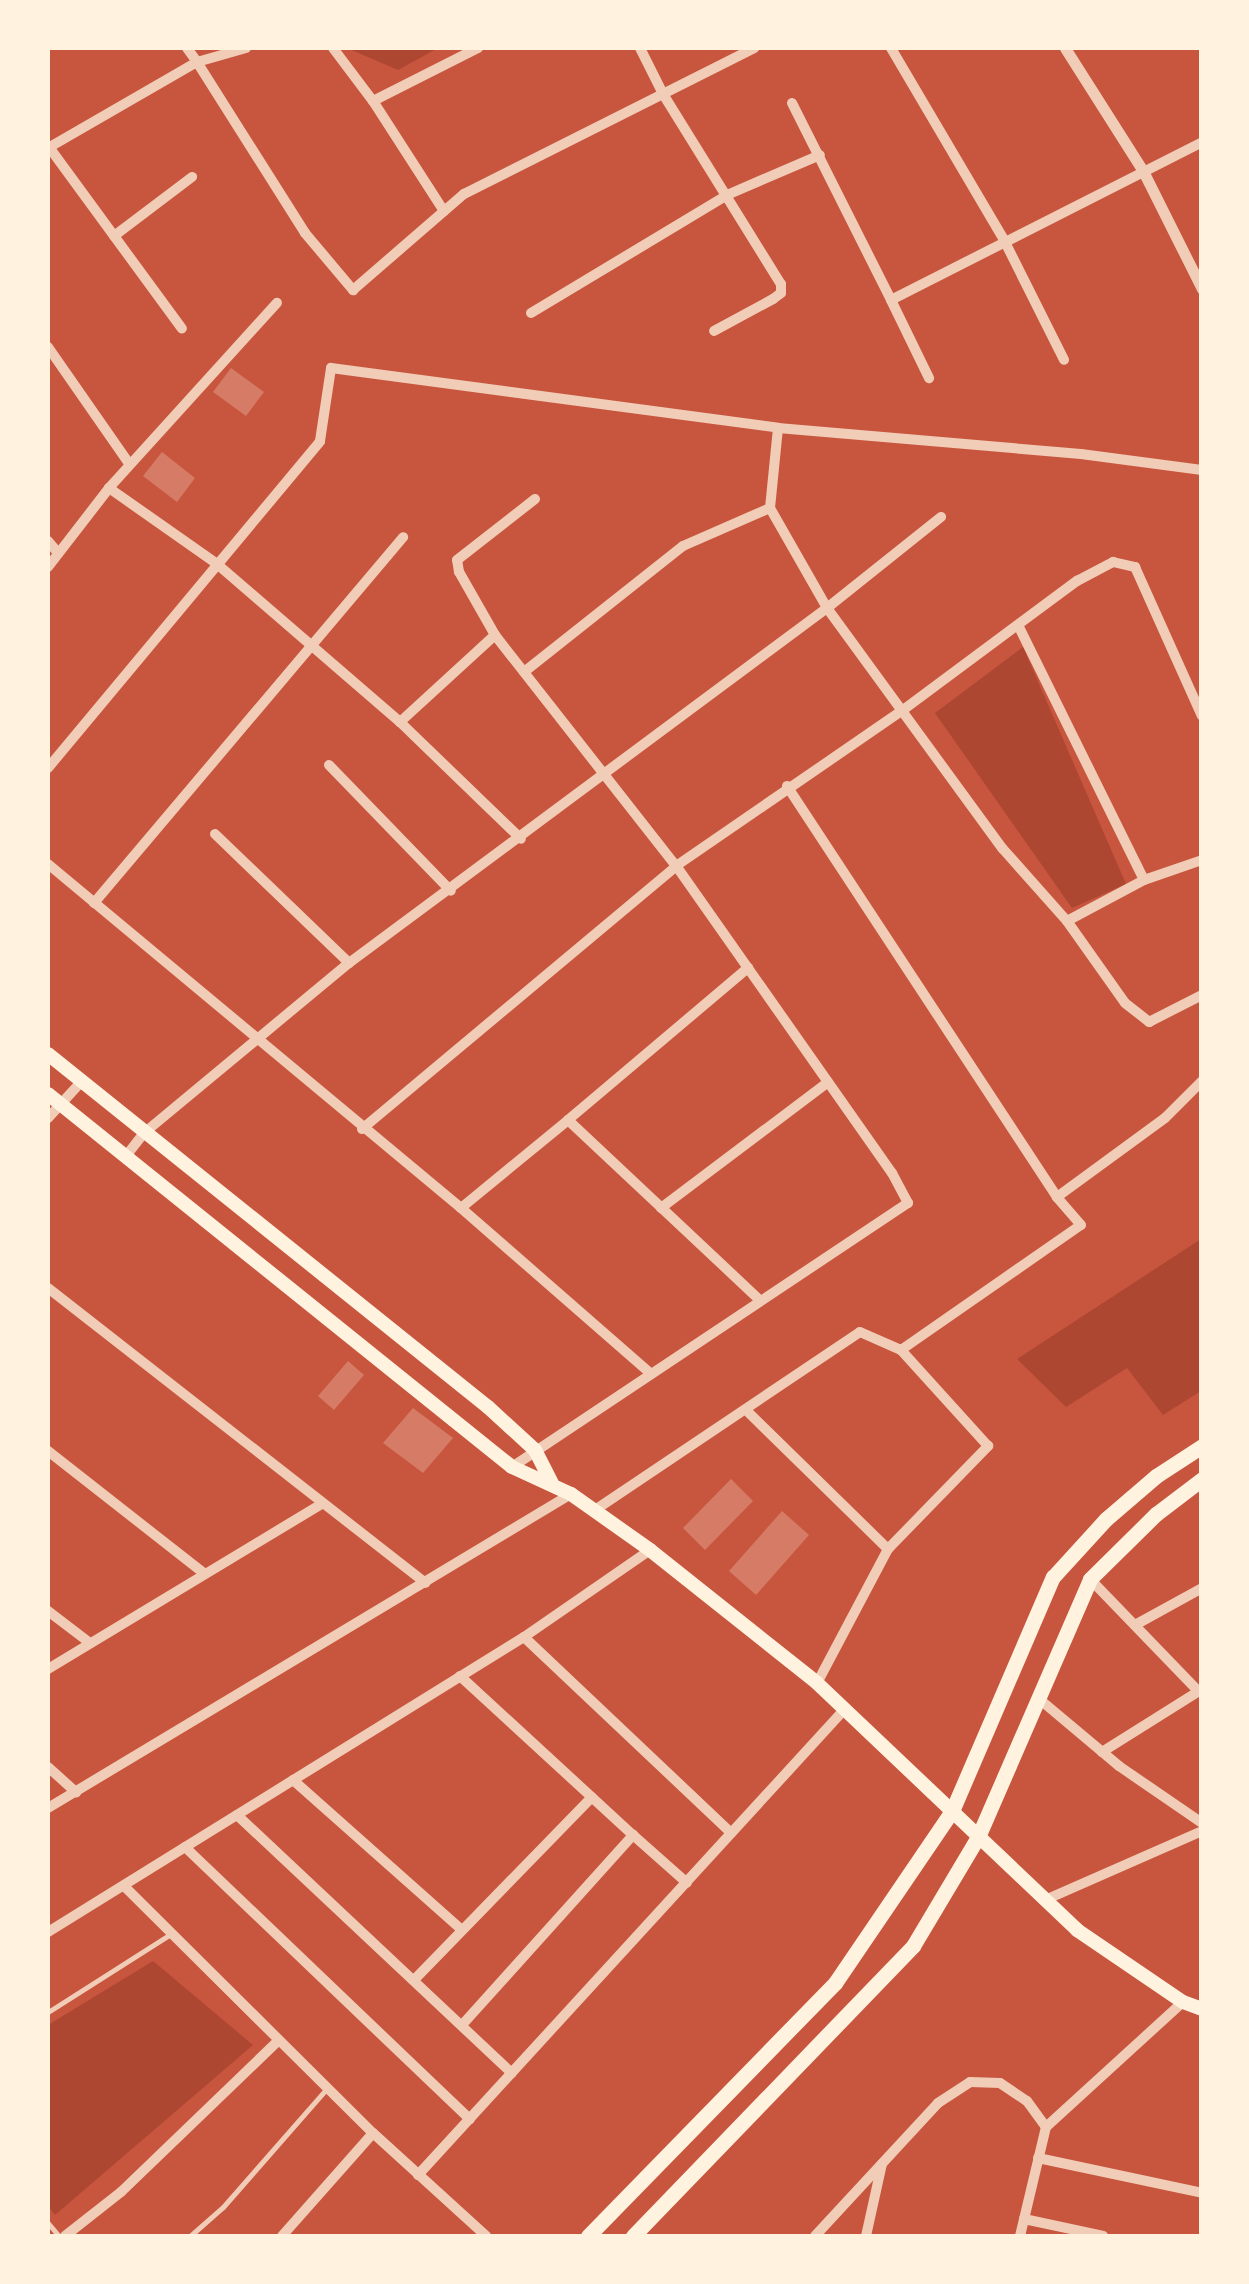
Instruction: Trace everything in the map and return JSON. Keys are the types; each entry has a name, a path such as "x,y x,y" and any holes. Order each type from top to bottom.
{"highway":[{"path":"588,2236 835,1983 952,1811 1053,1577 1106,1519 1156,1476 1202,1446"},
{"path":"633,2236 913,1946 978,1837 1090,1580 1156,1514 1202,1479"}],"main road":[{"path":"48,1054 423,1353 535,1450 552,1482"},
{"path":"48,1094 512,1467 552,1482 650,1550 816,1683 1077,1930 1183,2002 1202,2009"}],"street":[{"path":"187,48 305,233 354,290 464,194 754,48"},
{"path":"182,329 48,147 196,62 246,48"},
{"path":"334,48 444,212"},
{"path":"373,101 478,48"},
{"path":"640,48 662,94 781,284 781,293 714,332"},
{"path":"891,48 1004,240 1064,360"},
{"path":"1065,48 1143,171 1202,289"},
{"path":"792,102 929,378"},
{"path":"891,300 1202,142"},
{"path":"532,312 727,195 820,155"},
{"path":"114,236 192,177"},
{"path":"48,566 128,462 276,303"},
{"path":"48,347 128,462"},
{"path":"48,768 320,441 331,368 778,428 1082,454 1202,470"},
{"path":"778,428 770,508 827,608 1004,849 1068,921 1126,1003 1149,1022 1202,994"},
{"path":"109,488 217,564 400,722 520,840"},
{"path":"512,1467 908,1203 892,1173 676,866 495,635 459,572 457,560 536,499"},
{"path":"524,672 684,546 770,508"},
{"path":"126,1156 144,1133 349,963 520,840 827,608 940,517"},
{"path":"94,903 403,538"},
{"path":"48,541 58,553"},
{"path":"362,1129 676,866 787,786 903,710 1077,582 1112,562 1134,567 1202,716"},
{"path":"1019,627 1144,880"},
{"path":"400,722 495,635"},
{"path":"328,765 451,891"},
{"path":"787,786 1057,1197 1081,1225 901,1350"},
{"path":"215,834 349,963"},
{"path":"1068,921 1144,880 1202,860"},
{"path":"48,864 461,1208 651,1374"},
{"path":"461,1208 748,968"},
{"path":"48,1118 82,1081"},
{"path":"1057,1197 1164,1118 1202,1081"},
{"path":"661,1208 828,1082"},
{"path":"568,1120 760,1300"},
{"path":"48,1288 424,1583"},
{"path":"595,1510 860,1332 901,1350 988,1446 888,1550 816,1683"},
{"path":"747,1411 888,1550"},
{"path":"48,1450 205,1574"},
{"path":"48,1808 571,1494"},
{"path":"48,1669 321,1504"},
{"path":"48,1932 524,1637 650,1550"},
{"path":"1090,1580 1200,1690 1102,1752"},
{"path":"1135,1626 1202,1588"},
{"path":"48,1610 90,1643"},
{"path":"524,1637 731,1833"},
{"path":"460,1676 687,1884"},
{"path":"1038,1698 1102,1752 1202,1823"},
{"path":"418,2175 842,1711"},
{"path":"48,1767 76,1792"},
{"path":"293,1780 461,1929"},
{"path":"414,1980 592,1797"},
{"path":"237,1815 512,2073"},
{"path":"1045,1900 1202,1831"},
{"path":"462,2025 634,1835"},
{"path":"185,1847 470,2119"},
{"path":"124,1886 373,2133 486,2236"},
{"path":"1020,2236 1046,2127 1183,2002"},
{"path":"62,2236 121,2192 279,2040"},
{"path":"815,2236 938,2103 970,2082 1000,2083 1027,2102 1046,2127"},
{"path":"282,2236 373,2133"},
{"path":"1038,2158 1202,2192"},
{"path":"866,2236 882,2164"},
{"path":"1024,2219 1103,2236"}],"lane":[{"path":"48,2012 172,1932"},
{"path":"190,2236 224,2207 328,2088"},
{"path":"48,2223 62,2236"}],"shaded area":[{"path":"347,48 438,48 398,70"},
{"path":"1023,647 1126,884 1072,908 935,713"},
{"path":"1201,1239 1201,1391 1163,1415 1127,1368 1066,1407 1017,1359"},
{"path":"153,1961 253,2045 55,2215 48,2206 48,2025"}],"building":[{"path":"231,368 264,392 246,416 213,392"},
{"path":"162,452 195,478 177,502 143,476"},
{"path":"348,1361 364,1375 334,1410 318,1396"},
{"path":"413,1408 453,1438 423,1473 383,1443"},
{"path":"731,1479 753,1501 705,1550 683,1528"},
{"path":"782,1511 809,1535 756,1595 729,1571"}]}
